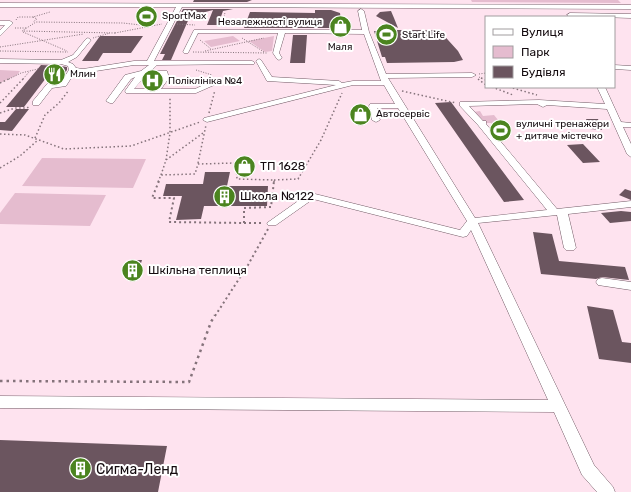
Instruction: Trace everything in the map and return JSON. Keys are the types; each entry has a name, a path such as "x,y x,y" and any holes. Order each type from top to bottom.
{"street":[{"path":"0,10 3,5 11,0"},
{"path":"244,6 262,0 262,4 268,6"},
{"path":"621,0 630,7"},
{"path":"3,5 84,5 152,2 180,6 344,7 499,3 630,7"},
{"path":"145,73 180,6"},
{"path":"344,7 361,11 372,6"},
{"path":"567,6 570,16 631,16"},
{"path":"361,11 366,32 386,83 472,221 588,470 607,492"},
{"path":"0,23 8,26 0,34"},
{"name":"Незалежності вулиця","path":"194,35 196,32 366,32"},
{"path":"278,55 281,33"},
{"path":"186,52 194,35"},
{"path":"61,62 75,56 90,39"},
{"path":"0,61 61,62 71,65 73,70"},
{"path":"73,70 83,71 134,63 255,62 270,79 386,83 472,75"},
{"path":"110,101 128,77 139,73 150,63"},
{"path":"615,67 631,68"},
{"path":"36,103 50,86 63,84 73,70"},
{"path":"156,91 165,78 164,73 145,73 139,76 133,82 129,91 156,91 196,91 217,82"},
{"path":"207,120 353,83"},
{"path":"601,88 630,150"},
{"path":"463,104 521,102 609,107"},
{"path":"463,104 482,123 558,212 570,248"},
{"path":"376,120 373,106 400,106"},
{"path":"617,124 631,125"},
{"path":"272,223 311,196 463,234 472,221 631,204"},
{"path":"602,282 631,286"},
{"path":"0,402 558,406"}],"path":[{"path":"223,23 225,12 223,12 224,8"},
{"path":"90,39 115,32 171,22 196,12"},
{"path":"8,26 18,17 33,17 37,19 22,32"},
{"path":"8,26 28,27 36,22 123,23 149,26"},
{"path":"171,22 196,25 205,32"},
{"path":"215,32 217,26 222,26 223,23 315,24 315,32"},
{"path":"22,32 115,32"},
{"path":"22,32 69,52"},
{"path":"0,47 98,32"},
{"path":"231,32 264,53"},
{"path":"200,52 248,42 281,33"},
{"path":"194,35 211,50"},
{"path":"0,51 69,52"},
{"path":"61,62 69,52"},
{"path":"186,52 264,53 278,55"},
{"path":"0,83 30,71 43,68"},
{"path":"191,69 212,75"},
{"path":"0,103 30,71"},
{"path":"35,138 45,115 59,103 83,71"},
{"path":"472,75 485,84"},
{"path":"160,175 196,174 198,164 236,164 237,179 298,179 310,161 340,94 353,83"},
{"path":"386,83 463,104"},
{"path":"495,88 512,94 521,102"},
{"path":"0,381 189,382 211,322 248,265 272,223 169,222 174,198 152,198 166,160 170,133 170,92"},
{"path":"0,113 15,108 27,108 36,103"},
{"path":"0,134 25,135 64,149 131,146 207,120"},
{"path":"166,160 204,132"},
{"path":"0,168 20,156 38,140"},
{"path":"244,223 244,208 271,207 274,180"}],"green space":[{"path":"471,0 618,0 621,3 472,2"},
{"path":"233,36 240,41 211,47 204,41"},
{"path":"274,36 272,51 265,52 249,41"},
{"path":"0,70 20,71 17,75 0,83"},
{"name":"вуличні тренажери + дитяче містечко","path":"480,111 483,116 494,115 511,136 501,137 491,123 483,123 473,112"},
{"path":"42,158 146,159 133,188 22,186"},
{"path":"15,193 106,195 90,226 0,224 0,213"}],"building":[{"path":"194,0 252,0 247,2 193,2"},
{"path":"183,9 233,9 223,11 218,25 207,25 213,10 190,16 171,60 162,60 165,54 160,54"},
{"path":"315,10 331,10 340,13 342,28 244,28 250,12 315,13"},
{"path":"391,11 398,28 376,16 380,12"},
{"path":"439,30 458,51 463,60 454,62 387,63 385,57 382,57 374,31"},
{"path":"293,35 307,35 305,63 290,63"},
{"path":"100,36 143,36 131,53 103,53 98,61 82,61"},
{"path":"41,65 67,67 67,70 61,78 46,78 24,107 6,107"},
{"path":"150,76 160,78 153,88 144,87"},
{"path":"451,102 524,200 504,202 435,103"},
{"name":"Автосервіс","path":"353,108 368,108 367,120 352,119"},
{"path":"16,109 29,109 12,131 0,130 0,122 5,122"},
{"path":"586,119 598,119 602,130 590,129"},
{"path":"583,144 600,162 583,163 567,145"},
{"name":"Школа №122","path":"205,172 230,172 227,186 268,186 267,206 204,206 201,219 176,220 182,196 163,196 166,184 203,184"},
{"path":"625,189 631,191 631,200 619,195"},
{"path":"621,211 631,212 631,221 610,223 601,213"},
{"path":"533,232 552,234 559,261 625,267 629,280 602,277 596,279 541,274"},
{"name":"Шкільна теплиця","path":"133,260 142,260 137,276 126,276"},
{"path":"587,306 613,310 622,342 631,343 631,363 599,359"},
{"name":"Сигма-Ленд","path":"0,440 167,446 158,492 0,492"}],"place":[{"name":"SportMax","path":"146,16"},
{"name":"Маля","path":"340,27"},
{"name":"Start Life","path":"386,35"},
{"name":"Млин","path":"55,74"},
{"name":"Поліклініка №4","path":"153,81"},
{"name":"Автосервіс","path":"360,114"},
{"name":"вуличні тренажери + дитяче містечко","path":"500,130"},
{"name":"ТП 1628","path":"244,166"},
{"name":"Школа №122","path":"225,196"},
{"name":"Шкільна теплиця","path":"133,270"},
{"name":"Сигма-Ленд","path":"81,469"}]}
